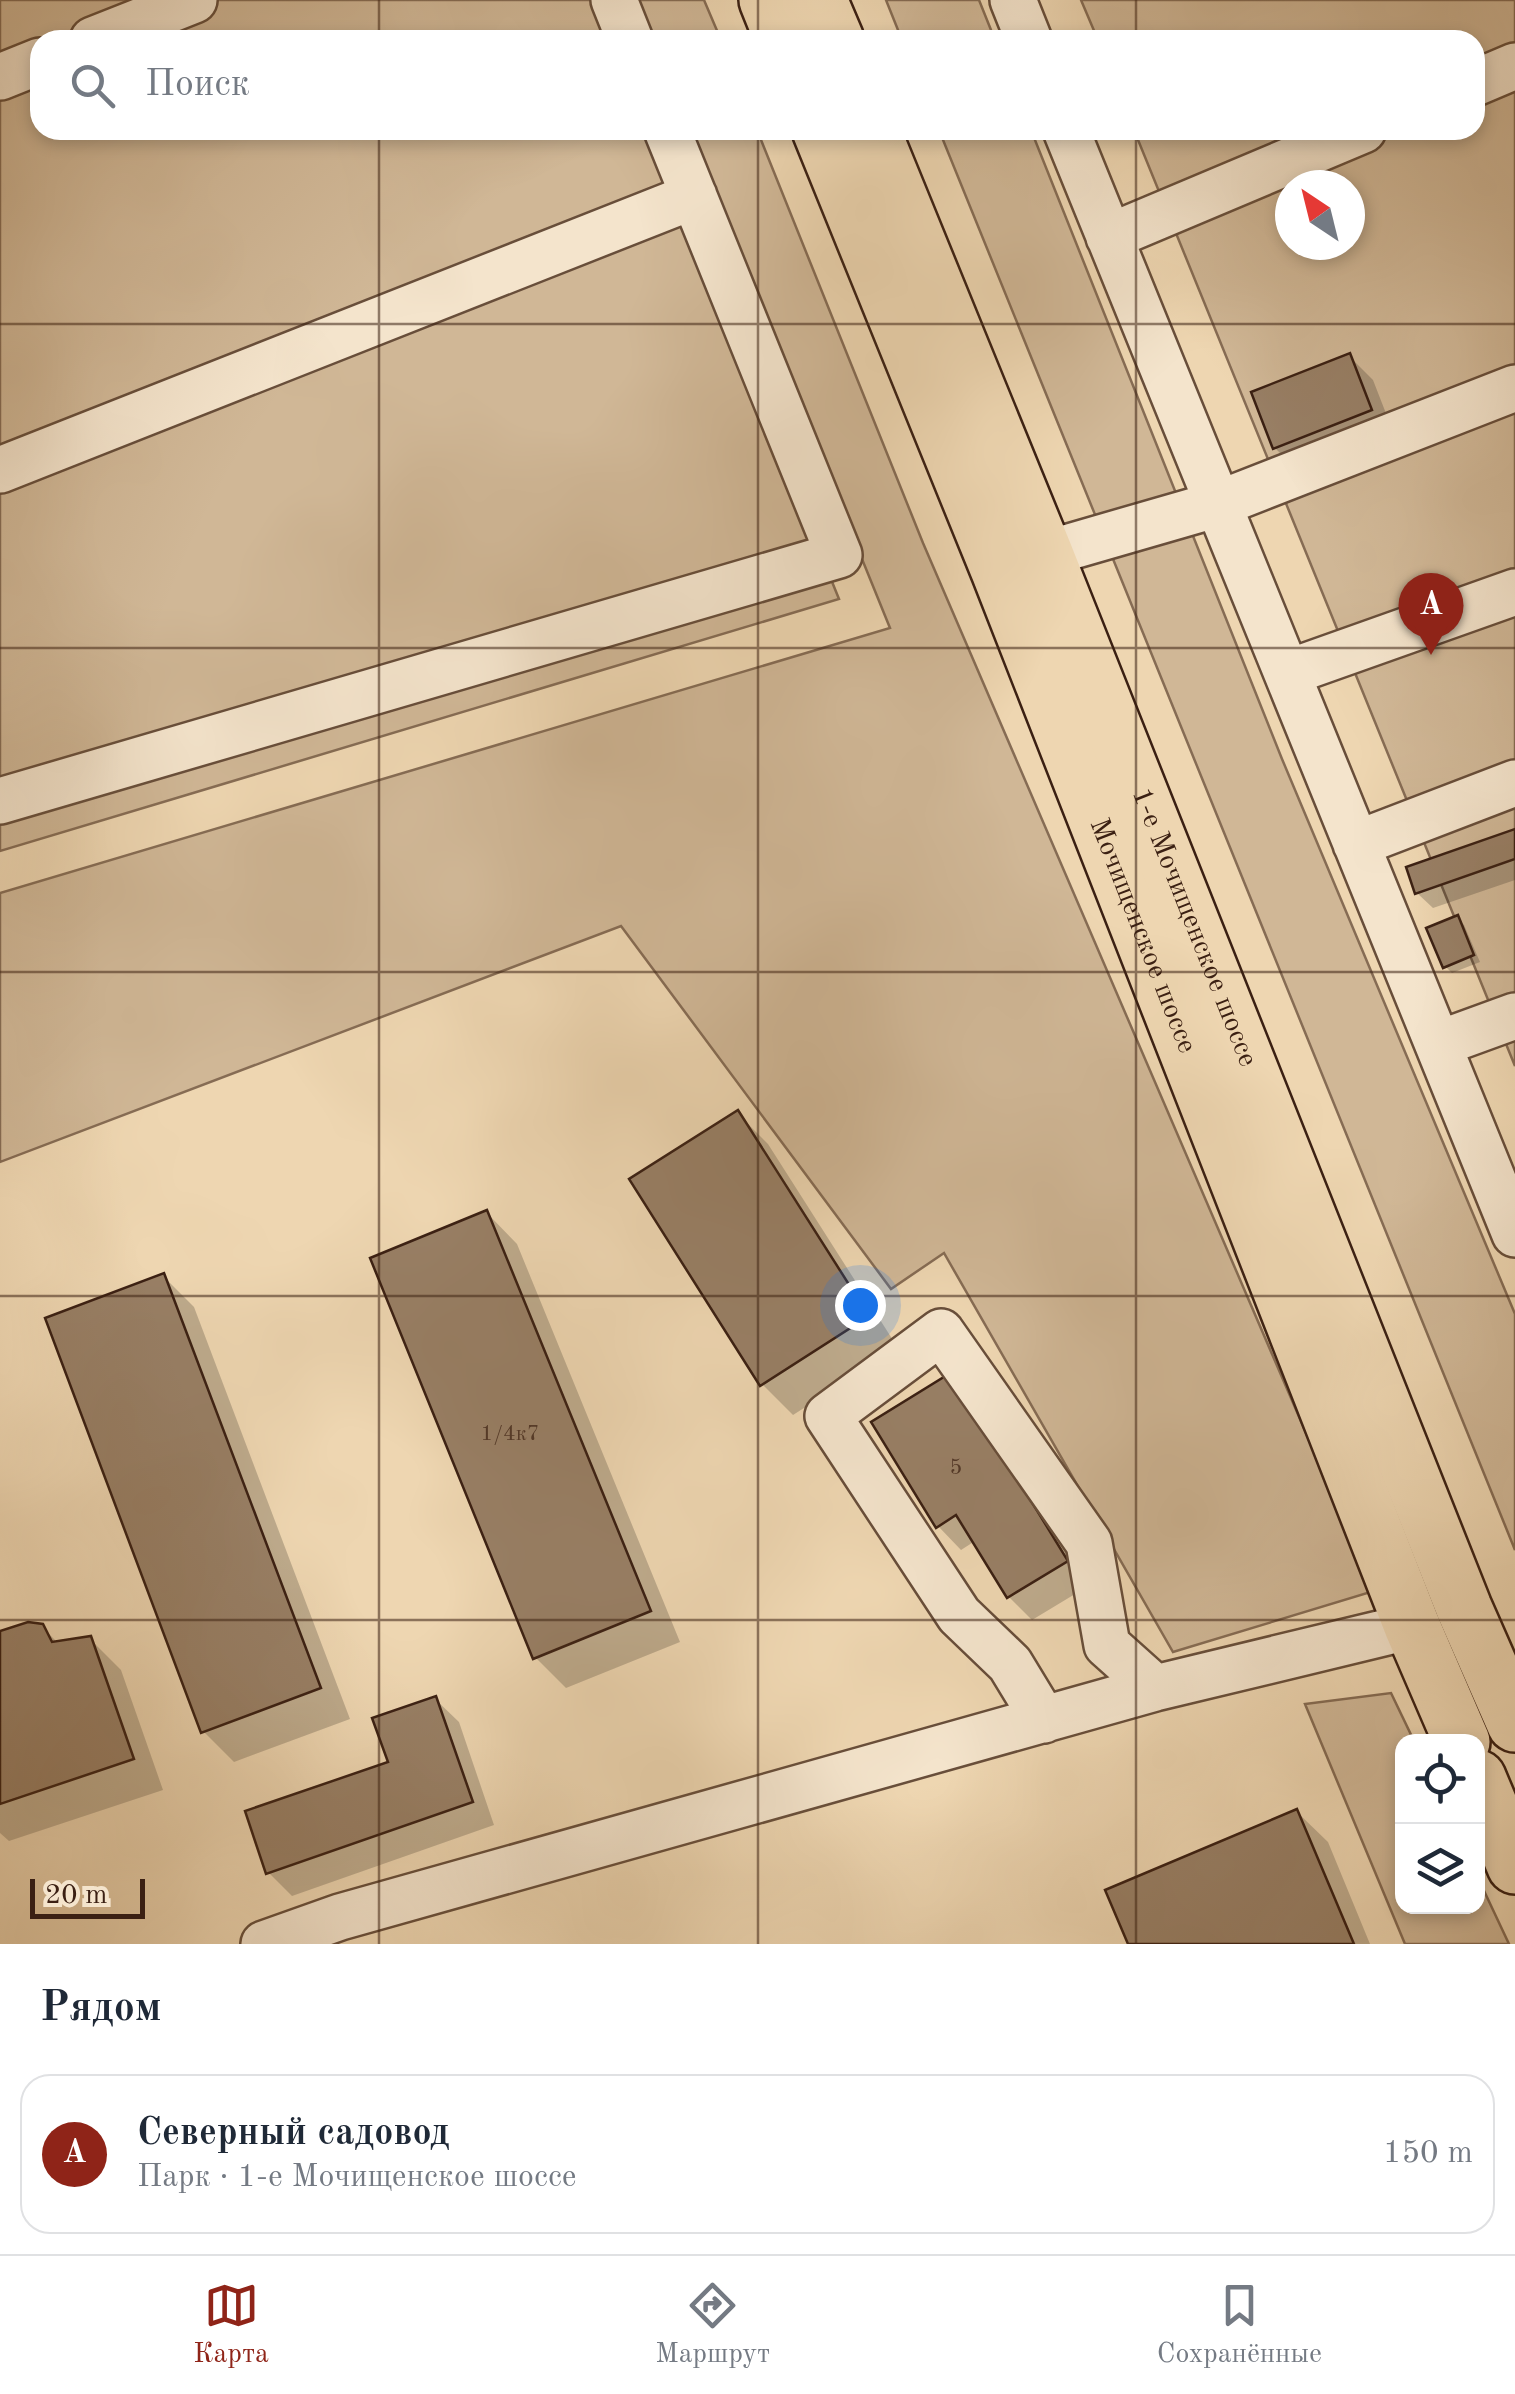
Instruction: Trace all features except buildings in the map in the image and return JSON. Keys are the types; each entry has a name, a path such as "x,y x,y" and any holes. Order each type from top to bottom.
{"main road":[{"path":"767,0 779,30"},
{"path":"820,0 832,30"},
{"name":"Мочищенское шоссе","path":"824,140 1000,571 1412,1626 1459,1734"},
{"name":"1-е Мочищенское шоссе","path":"876,140 1464,1608 1515,1724"},
{"path":"1412,1626 1464,1608"},
{"path":"1485,1795 1515,1866"}],"street":[{"path":"118,30 194,0"},
{"path":"614,0 626,30"},
{"path":"1013,0 1025,30"},
{"path":"0,76 30,65"},
{"path":"1485,79 1515,66"},
{"path":"0,801 839,555 671,140"},
{"path":"1070,140 1515,1234"},
{"path":"1110,237 1339,140"},
{"path":"0,470 694,196"},
{"path":"1045,554 1218,504 1515,388"},
{"path":"1287,673 1515,592"},
{"path":"1356,844 1515,783"},
{"path":"1438,1044 1515,1016"},
{"path":"1044,1720 1010,1664 959,1615 828,1416 940,1332 1089,1544 1107,1645 1155,1688"},
{"path":"264,1944 340,1917 1155,1688 1412,1626"}],"shaded area":[{"path":"0,0 596,0 608,30 30,30 30,140 653,140 839,599 0,851"},
{"path":"635,0 704,0 717,30 648,30"},
{"path":"886,0 979,0 991,30 898,30"},
{"path":"1081,0 1515,0 1515,1066 1138,140 1485,140 1485,30 1094,30"},
{"path":"692,140 761,140 923,543 1374,1591 1173,1652 944,1253 891,1289 621,926 0,1162 0,893 890,628"},
{"path":"943,140 1035,140 1282,759 1515,1314 1515,1550"},
{"path":"1391,1693 1411,1734 1395,1734 1395,1914 1485,1914 1485,1893 1509,1944 1405,1944 1305,1704"}],"place":[{"name":"Северный садовод","path":"1431,655"}]}
